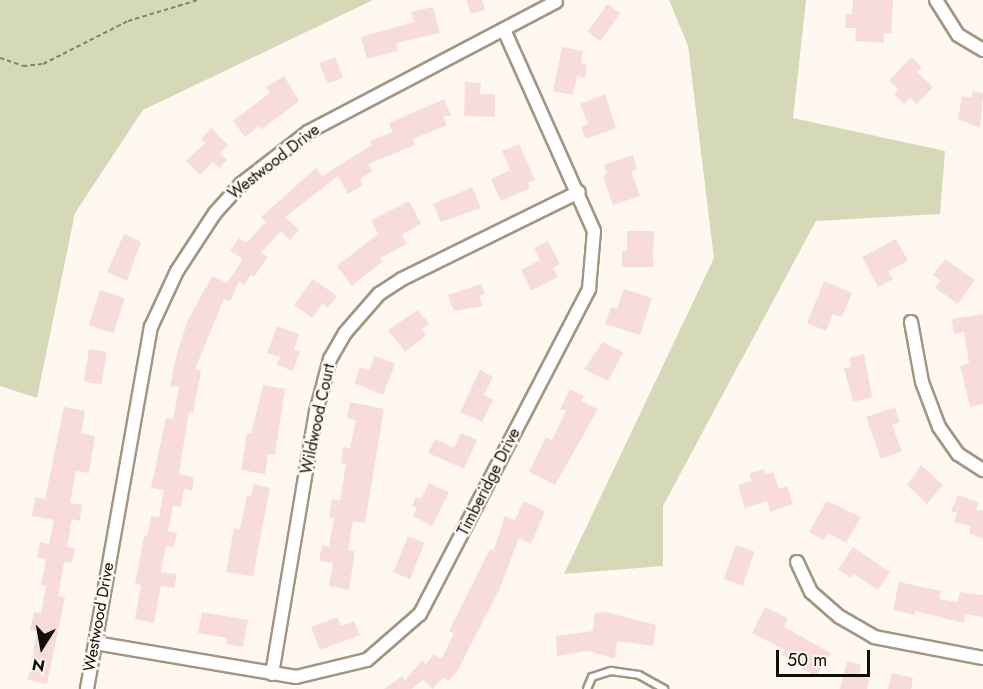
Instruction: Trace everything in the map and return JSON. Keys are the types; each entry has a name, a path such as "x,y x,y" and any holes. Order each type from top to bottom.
{"street":[{"path":"936,0 958,34 983,50"},
{"name":"Westwood Drive","path":"87,689 151,327 177,271 215,213 241,184 308,132 556,2"},
{"name":"Timberidge Drive","path":"95,643 296,677 367,660 420,614 589,289 594,231 579,192 504,30"},
{"name":"Wildwood Court","path":"272,674 316,412 330,359 345,333 379,294 402,279 579,192"},
{"path":"911,322 922,382 939,427 958,454 983,470"},
{"path":"797,562 811,592 840,617 874,637 983,658"}],"lane":[{"path":"587,689 592,677 611,671 639,675 664,689"}],"path":[{"path":"0,58 23,66 43,64 128,21 198,0"}],"green space":[{"path":"0,0 373,0 143,110 75,213 37,398 0,386"},
{"path":"669,0 806,0 793,118 945,151 940,214 816,221 663,506 663,566 564,574 714,258 688,46"}],"building":[{"path":"466,0 482,0 485,10 471,14"},
{"path":"853,0 893,0 891,33 884,33 884,43 855,41 856,28 845,28 846,14 852,14"},
{"path":"607,4 620,13 601,41 587,32"},
{"path":"433,7 440,33 396,43 398,51 367,59 361,37 414,22 411,12"},
{"path":"562,47 583,51 581,63 587,65 585,78 577,76 573,95 553,91"},
{"path":"335,57 343,77 327,84 319,63"},
{"path":"911,57 922,67 917,72 933,87 917,104 910,98 904,104 894,94 898,89 889,81"},
{"path":"284,76 299,101 261,130 259,126 245,137 233,121 270,93 266,87"},
{"path":"465,82 481,83 480,94 495,94 495,117 464,116"},
{"path":"973,91 983,93 980,128 958,119 962,96 971,98"},
{"path":"605,94 616,128 586,139 581,127 588,124 580,104"},
{"path":"444,99 451,116 443,116 447,125 413,139 415,145 368,164 373,171 360,179 363,185 348,194 338,176 285,217 299,230 290,240 281,231 261,253 268,257 254,277 251,275 244,285 239,281 230,302 224,299 195,369 201,371 193,413 189,412 179,474 194,477 192,491 184,489 181,507 173,506 168,531 177,533 174,547 166,546 161,572 177,574 174,588 161,586 154,623 135,619 141,585 135,584 144,536 147,537 151,516 159,517 164,490 151,488 166,418 173,419 179,387 170,386 176,357 187,322 212,276 227,283 243,259 230,251 239,238 246,243 266,222 261,217 316,168 322,176 372,145 370,141 393,132 389,123"},
{"path":"211,128 228,145 220,153 227,160 219,168 213,162 200,175 186,161 205,143 201,139"},
{"path":"519,144 535,180 528,183 530,188 501,201 491,179 510,170 502,151"},
{"path":"633,155 637,169 631,171 640,196 613,205 603,176 607,174 604,165"},
{"path":"472,187 481,208 441,222 433,204"},
{"path":"409,201 421,224 402,234 407,244 380,258 383,261 352,286 337,266 378,234 371,220"},
{"path":"627,231 654,231 653,267 622,267 622,251 627,251"},
{"path":"124,234 141,242 127,281 107,272"},
{"path":"896,239 908,261 888,271 893,279 878,287 862,257"},
{"path":"548,241 560,264 553,268 558,277 531,291 521,270 540,260 534,248"},
{"path":"945,259 975,280 958,304 935,288 940,280 933,275"},
{"path":"313,279 337,296 328,308 322,304 312,318 294,305"},
{"path":"824,281 852,293 842,317 833,314 826,331 807,323"},
{"path":"481,284 485,294 479,296 483,306 454,311 448,295"},
{"path":"624,289 652,298 640,335 605,324 611,307 617,309"},
{"path":"100,290 125,298 113,333 89,325"},
{"path":"418,310 429,324 422,329 426,335 405,352 388,330"},
{"path":"983,314 983,404 970,407 960,366 969,363 964,332 954,334 952,319"},
{"path":"277,326 299,334 294,349 300,351 293,371 277,365 280,357 267,353"},
{"path":"603,342 623,352 608,381 584,369"},
{"path":"89,349 107,352 102,384 84,382"},
{"path":"864,354 872,397 853,402 844,368 851,367 849,358"},
{"path":"375,356 395,364 383,395 354,383 360,367 369,370"},
{"path":"480,370 493,377 484,395 493,400 482,422 460,412"},
{"path":"263,385 285,389 275,455 268,454 265,474 241,470 247,433 251,434"},
{"path":"570,389 584,396 581,401 598,409 555,485 529,472 546,437 552,440 566,411 560,409"},
{"path":"350,402 384,409 365,523 353,521 348,550 355,551 349,590 329,586 333,563 319,561 322,545 329,547 334,518 329,517 332,499 340,501 346,464 341,463 343,447 350,448 356,420 347,418"},
{"path":"64,407 85,411 81,433 95,436 89,473 76,471 70,503 82,505 80,521 72,519 67,547 75,548 72,563 64,562 58,596 65,597 47,684 28,680 37,631 30,630 34,612 41,613 46,586 41,585 46,559 37,557 40,542 49,544 54,520 32,516 35,497 45,499"},
{"path":"895,407 900,422 892,425 902,451 881,459 866,417"},
{"path":"461,433 477,440 464,469 428,453 435,439 454,448"},
{"path":"921,465 943,485 927,504 907,485"},
{"path":"764,469 765,474 773,472 779,489 787,486 793,504 770,512 767,501 745,508 738,485 751,481 749,474"},
{"path":"429,483 449,492 432,526 413,516 417,508 412,506 416,497 421,499"},
{"path":"254,484 270,488 253,576 226,572 234,528 240,529 247,495 251,496"},
{"path":"958,495 979,503 976,509 983,511 983,539 969,533 971,526 954,522 957,513 951,511"},
{"path":"523,501 545,511 531,544 519,538 499,590 458,670 449,681 443,677 433,689 423,680 412,689 384,689 402,676 405,680 422,661 426,664 434,654 441,659 454,634 449,631 490,549 494,550 505,516 515,520"},
{"path":"827,501 861,517 846,543 828,533 823,540 809,532"},
{"path":"408,536 425,543 410,579 393,572"},
{"path":"736,545 755,552 742,586 724,579"},
{"path":"853,547 890,572 878,590 854,574 851,578 838,569"},
{"path":"899,582 941,591 939,599 958,602 960,592 983,595 983,617 965,614 964,623 915,611 915,615 893,610"},
{"path":"765,607 788,618 784,627 831,653 816,677 782,655 785,650 752,633"},
{"path":"202,612 248,620 243,647 226,644 227,638 198,633"},
{"path":"605,612 656,625 653,646 617,641 615,659 588,651 557,656 556,636 593,631 595,613"},
{"path":"338,617 341,626 354,621 360,635 320,650 311,627"},
{"path":"847,661 861,665 859,676 869,679 867,689 840,689"},
{"path":"892,673 913,678 911,689 888,689"}]}
